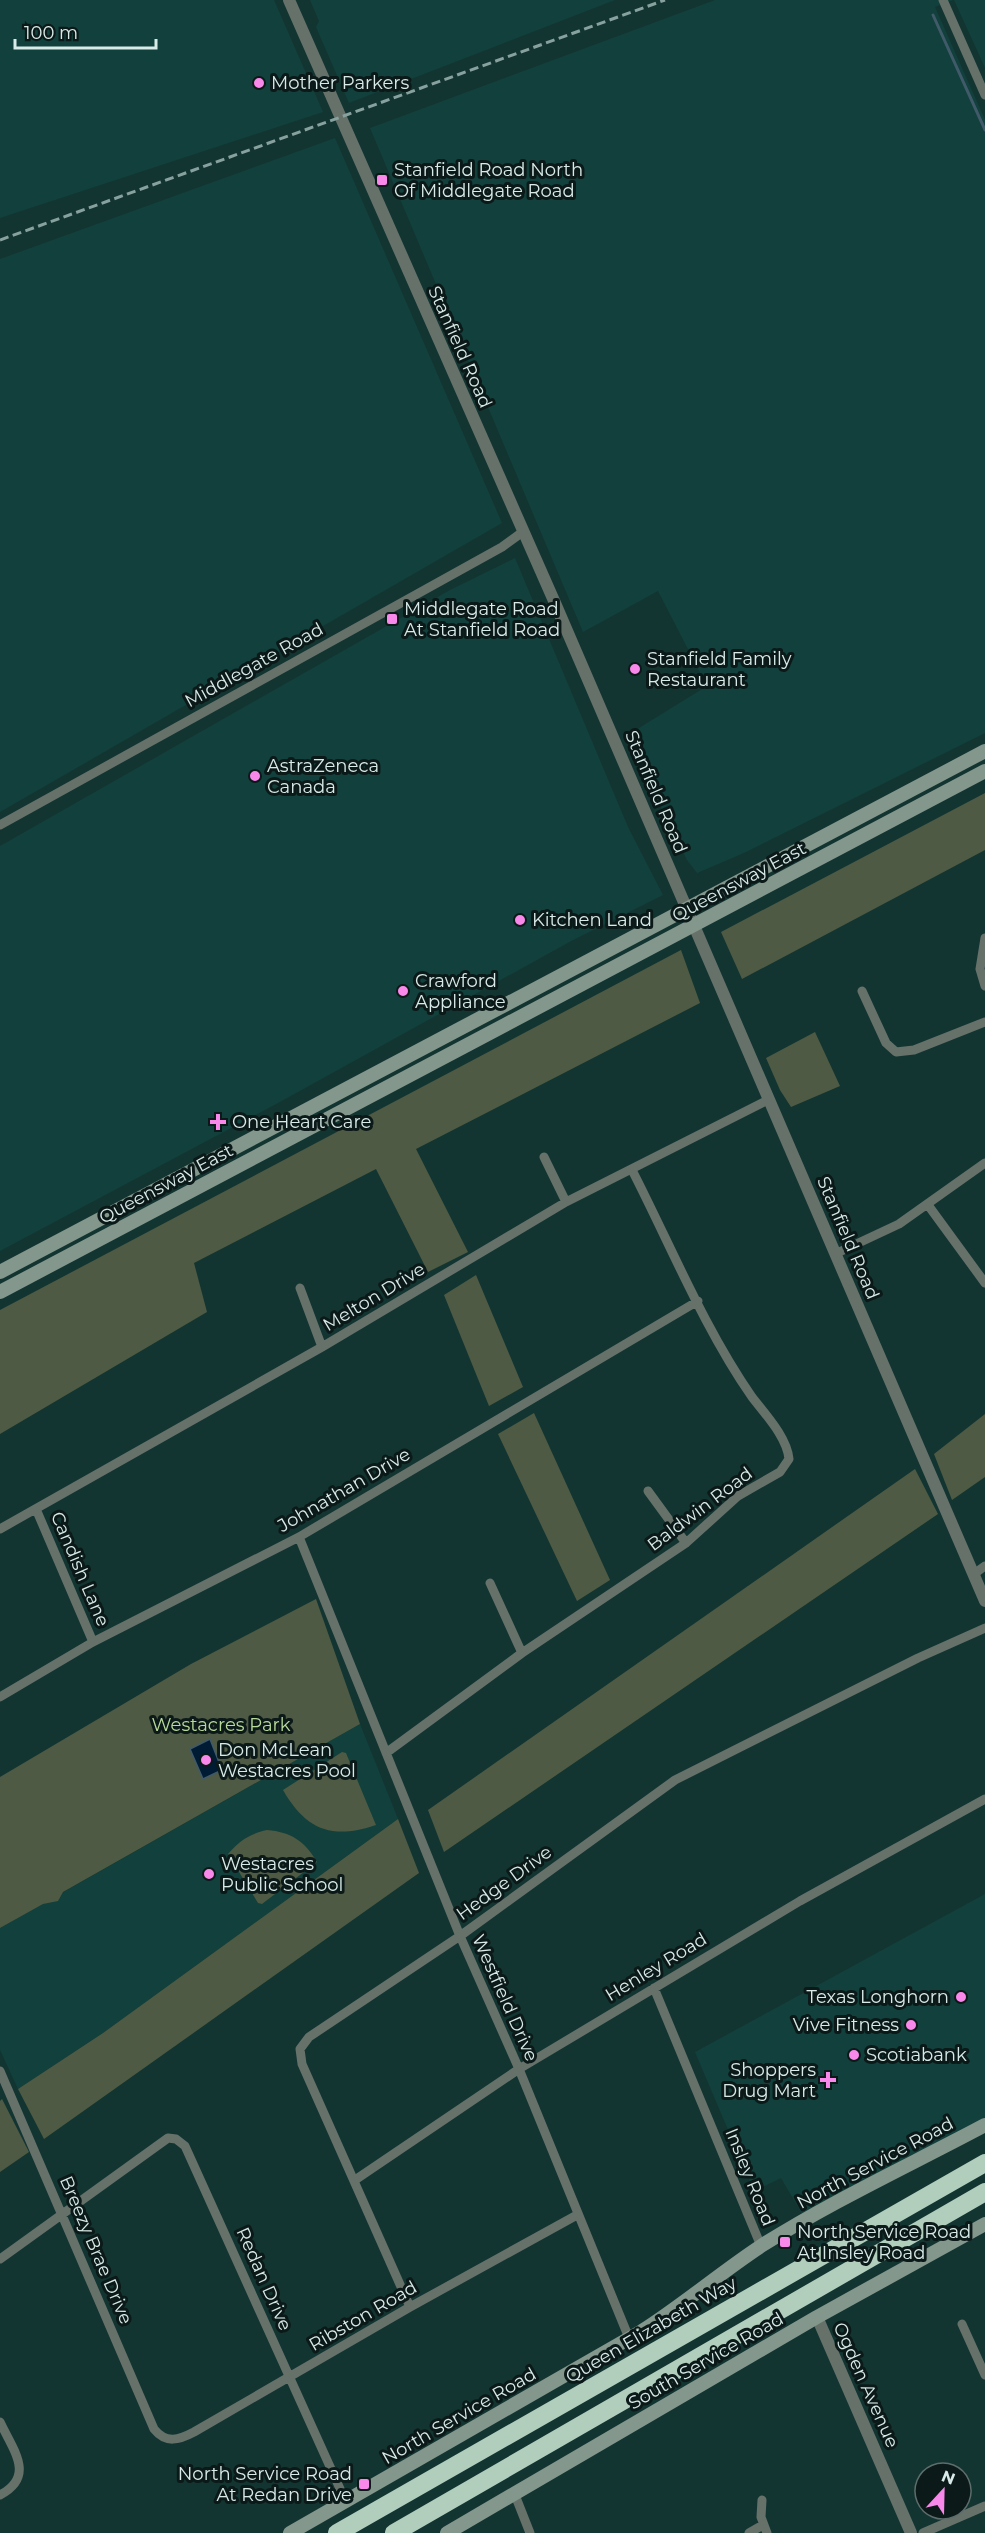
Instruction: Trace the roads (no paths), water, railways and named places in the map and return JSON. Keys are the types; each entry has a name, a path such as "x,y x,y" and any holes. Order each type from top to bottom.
{"highway":[{"name":"Queen Elizabeth Way","path":"337,2533 985,2163"},
{"path":"394,2533 985,2192"}],"main road":[{"name":"Queensway East","path":"0,1272 985,751"},
{"name":"Queensway East","path":"0,1292 985,771"},
{"name":"North Service Road","path":"290,2533 670,2314 716,2277 761,2246 985,2125"},
{"name":"South Service Road","path":"447,2533 817,2317 985,2224"}],"street":[{"name":"Stanfield Road","path":"289,0 524,531 985,1600"},
{"path":"943,0 985,95"},
{"name":"Middlegate Road","path":"0,825 502,547 524,531"},
{"path":"985,938 980,969 985,986"},
{"path":"862,991 886,1043 896,1052 914,1050 985,1022"},
{"name":"Melton Drive","path":"0,1529 322,1347 566,1202 768,1100"},
{"path":"544,1157 566,1202"},
{"path":"835,1254 899,1224 985,1163"},
{"name":"Baldwin Road","path":"386,1753 522,1653 686,1543 738,1496 780,1472 789,1459 784,1442 738,1377 632,1170"},
{"path":"928,1205 985,1283"},
{"path":"300,1288 322,1347"},
{"name":"Johnathan Drive","path":"0,1697 93,1642 299,1537 698,1301"},
{"path":"648,1491 686,1543"},
{"name":"Candish Lane","path":"36,1509 93,1642"},
{"name":"Westfield Drive","path":"299,1537 460,1936 519,2069 629,2338"},
{"path":"974,1574 985,1566"},
{"path":"490,1583 522,1653"},
{"name":"Hedge Drive","path":"410,2307 302,2064 300,2049 309,2037 460,1936 675,1780 918,1658 985,1628"},
{"name":"Henley Road","path":"355,2180 519,2069 800,1901 985,1799"},
{"name":"Insley Road","path":"654,1988 761,2246"},
{"name":"Breezy Brae Drive","path":"0,2071 154,2428 165,2438"},
{"name":"Redan Drive","path":"62,2214 168,2138 176,2139 185,2146 346,2502"},
{"path":"0,2259 62,2214"},
{"name":"Ribston Road","path":"165,2438 183,2438 291,2378 410,2307 577,2215"},
{"name":"Ogden Avenue","path":"817,2317 911,2533"},
{"path":"962,2324 985,2375"},
{"path":"0,2422 20,2466 20,2477 14,2488 0,2495"},
{"path":"515,2495 530,2533"},
{"path":"749,2533 765,2529 762,2500"},
{"path":"923,2533 985,2506"}],"waterway":[{"path":"933,15 985,130"}],"railway":[{"path":"0,240 665,0"}],"place":[{"name":"Mother Parkers","path":"259,83"},
{"name":"Stanfield Road North Of Middlegate Road","path":"382,180"},
{"name":"Middlegate Road At Stanfield Road","path":"392,619"},
{"name":"Stanfield Family Restaurant","path":"635,669"},
{"name":"AstraZeneca Canada","path":"255,776"},
{"name":"Kitchen Land","path":"520,920"},
{"name":"Crawford Appliance","path":"403,991"},
{"name":"One Heart Care","path":"218,1122"},
{"name":"Don McLean Westacres Pool","path":"206,1760"},
{"name":"Westacres Public School","path":"209,1874"},
{"name":"Texas Longhorn","path":"961,1997"},
{"name":"Vive Fitness","path":"911,2025"},
{"name":"Scotiabank","path":"854,2055"},
{"name":"Shoppers Drug Mart","path":"828,2080"},
{"name":"North Service Road At Insley Road","path":"785,2242"},
{"name":"North Service Road At Redan Drive","path":"364,2484"}],"park label":[{"name":"Westacres Park","path":"221,1725"}]}
